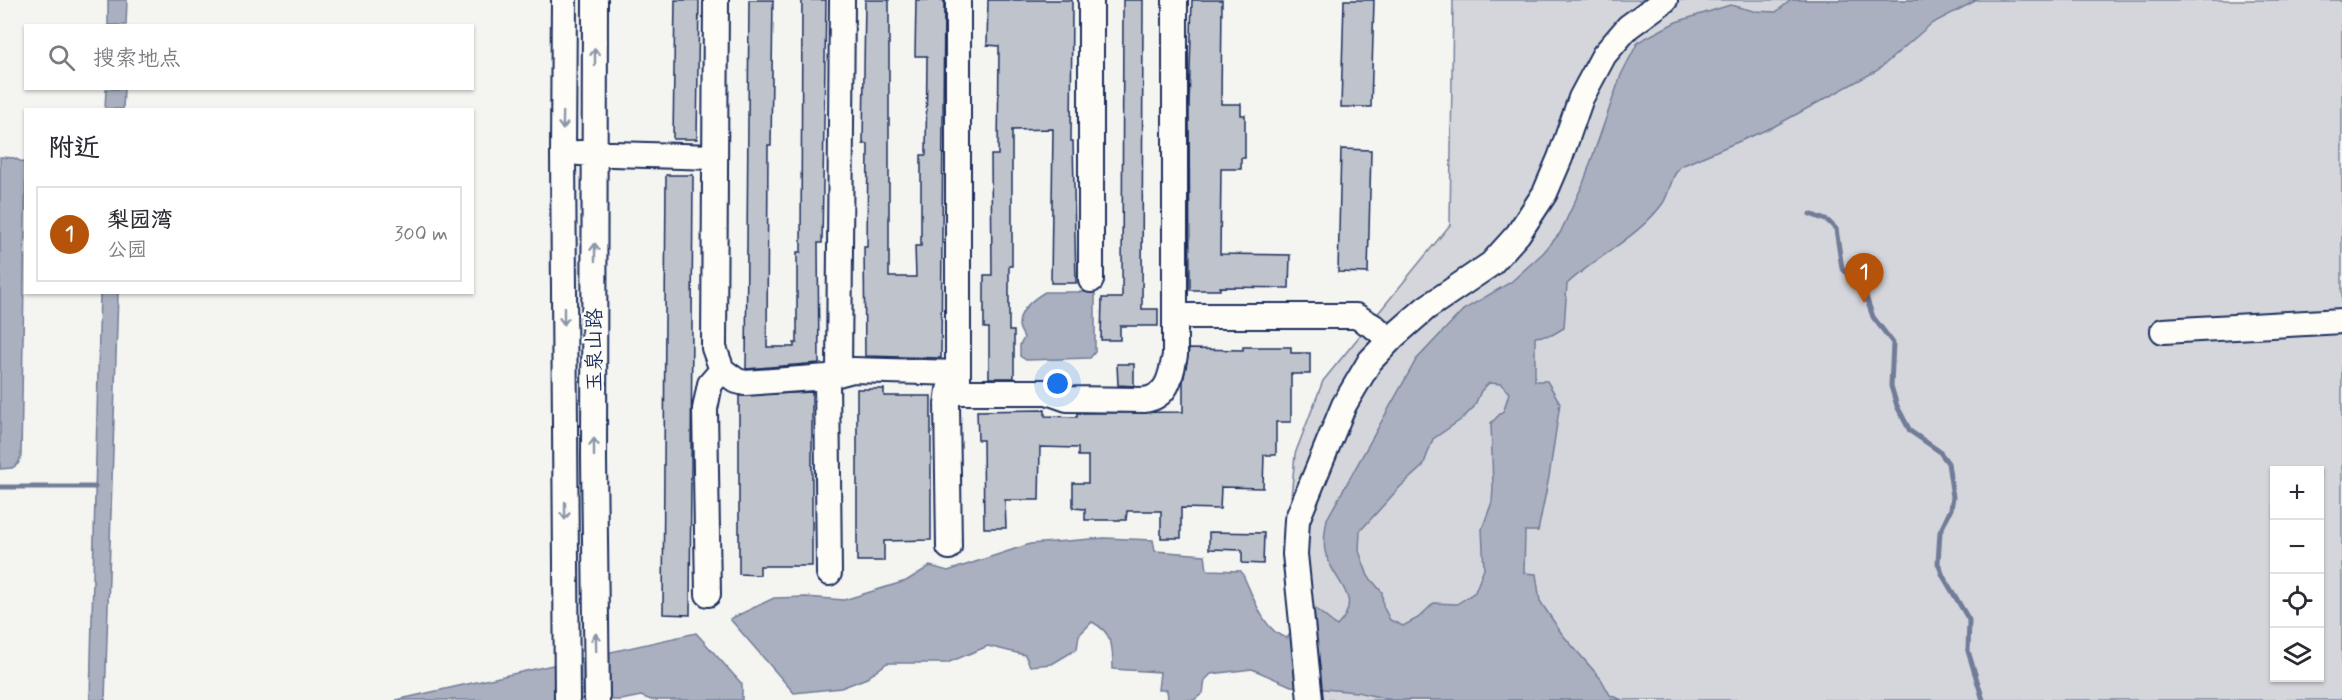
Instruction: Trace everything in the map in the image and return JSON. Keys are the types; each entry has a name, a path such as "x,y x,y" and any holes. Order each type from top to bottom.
{"street":[{"name":"玉泉山路","path":"564,0 562,152 567,700"},
{"name":"玉泉山路","path":"595,0 594,460 597,700"},
{"path":"716,0 714,348 722,370 737,381 746,382 833,375 853,370 958,373"},
{"path":"829,573 842,0"},
{"path":"958,0 958,392 1047,392 1067,399 1155,399 1165,391 1173,367 1175,0"},
{"path":"1091,0 1091,280"},
{"path":"1310,700 1295,554 1297,520 1344,405 1370,361 1389,340 1426,308 1491,264 1518,234 1545,193 1581,98 1604,55 1628,27 1665,0"},
{"path":"562,152 715,157"},
{"path":"1175,316 1356,316 1376,328 1389,340"},
{"path":"2163,331 2342,321"},
{"path":"708,594 705,409 710,384 722,370"},
{"path":"949,548 947,404 949,390 958,373"}],"shaded area":[{"path":"1453,0 2342,0 2342,700 1299,700 1287,543 1295,454 1323,381 1450,225"}],"water":[{"path":"108,0 127,0 126,24 108,24"},
{"path":"1791,0 1977,0 1931,24 1878,70 1773,127 1681,166 1663,203 1653,215 1630,236 1567,284 1564,328 1552,335 1535,337 1535,381 1547,381 1560,403 1538,531 1525,531 1524,573 1536,574 1540,601 1562,634 1601,679 1610,695 1622,700 1392,700 1357,692 1291,686 1252,669 1211,674 1205,680 1203,693 1194,700 1168,700 1167,690 1158,690 1160,672 1113,669 1112,648 1108,636 1092,622 1079,635 1077,649 1052,664 1030,666 1025,655 988,646 947,663 887,663 867,678 841,688 794,693 730,619 774,598 806,597 844,600 906,581 930,566 948,571 1030,544 1104,538 1153,540 1155,551 1205,555 1207,570 1241,571 1264,619 1278,634 1287,638 1311,605 1337,626 1345,616 1348,598 1325,551 1327,519 1416,360 1463,310 1511,282 1543,253 1560,233 1583,184 1621,75 1638,42 1676,22 1730,5 1754,11 1776,12","holes":["1489,383 1501,384 1509,393 1504,410 1491,423 1492,502 1482,529 1484,569 1475,592 1457,604 1434,603 1418,618 1403,626 1390,620 1383,606 1382,592 1368,576 1359,551 1360,531 1400,487 1423,466 1433,439 1462,419 1474,407 1481,391"]},
{"path":"106,90 124,90 123,108 105,108"},
{"path":"0,157 14,158 24,163 24,281 21,456 18,464 12,468 0,469"},
{"path":"1045,292 1095,292 1095,352 1090,358 1026,360 1020,356 1020,345 1024,338 1019,327 1021,314"},
{"path":"100,294 118,294 105,700 90,700"},
{"path":"696,633 742,684 742,700 651,700 641,696 621,700 396,700"}],"building":[{"path":"675,0 699,0 697,139 673,139"},
{"path":"749,0 773,0 771,145 768,145 767,347 794,347 794,343 797,343 797,252 801,252 802,0 826,0 822,243 818,243 819,363 746,369"},
{"path":"865,0 889,0 889,277 916,277 915,246 921,246 921,155 926,155 927,56 915,56 916,0 944,0 941,358 865,356 864,247 867,247 868,144 863,144"},
{"path":"988,0 1072,0 1071,141 1073,141 1076,283 1051,283 1053,129 1012,130 1012,266 1009,266 1009,331 1014,331 1014,378 989,378 989,328 984,328 984,275 992,275 991,155 998,155 999,46 987,45"},
{"path":"1123,0 1143,0 1142,309 1158,309 1158,326 1120,326 1120,340 1101,340 1102,298 1122,298"},
{"path":"1192,0 1222,0 1221,104 1241,104 1241,115 1245,115 1245,158 1241,158 1241,169 1221,169 1220,254 1290,255 1289,288 1220,287 1220,290 1190,290 1189,104"},
{"path":"1344,0 1374,0 1371,107 1341,107"},
{"path":"1341,149 1371,150 1368,273 1338,272"},
{"path":"666,175 693,175 690,615 663,614"},
{"path":"1243,347 1291,347 1291,353 1310,353 1310,374 1291,374 1291,422 1276,422 1276,455 1264,455 1263,488 1221,487 1220,509 1181,508 1181,538 1161,538 1161,511 1127,511 1126,520 1085,520 1085,509 1073,508 1073,483 1088,483 1088,456 1078,456 1078,448 1040,447 1039,500 1005,500 1006,528 984,528 983,440 978,440 977,411 1045,410 1045,416 1077,417 1077,413 1183,412 1183,382 1189,349 1243,350"},
{"path":"1117,364 1134,364 1134,386 1118,385"},
{"path":"857,389 884,389 884,396 931,396 931,540 884,541 884,561 857,561"},
{"path":"812,392 812,566 760,566 760,575 739,574 739,396"},
{"path":"1209,532 1264,533 1263,564 1242,563 1242,550 1209,549"}],"waterway":[{"path":"1810,214 1828,221 1836,229 1842,268 1864,291 1873,317 1893,343 1891,386 1897,406 1910,431 1939,451 1948,463 1953,497 1951,509 1940,532 1938,563 1943,576 1969,620 1968,651 1983,700"},
{"path":"0,487 95,487"}],"place":[{"name":"梨园湾","path":"1864,303"}]}
